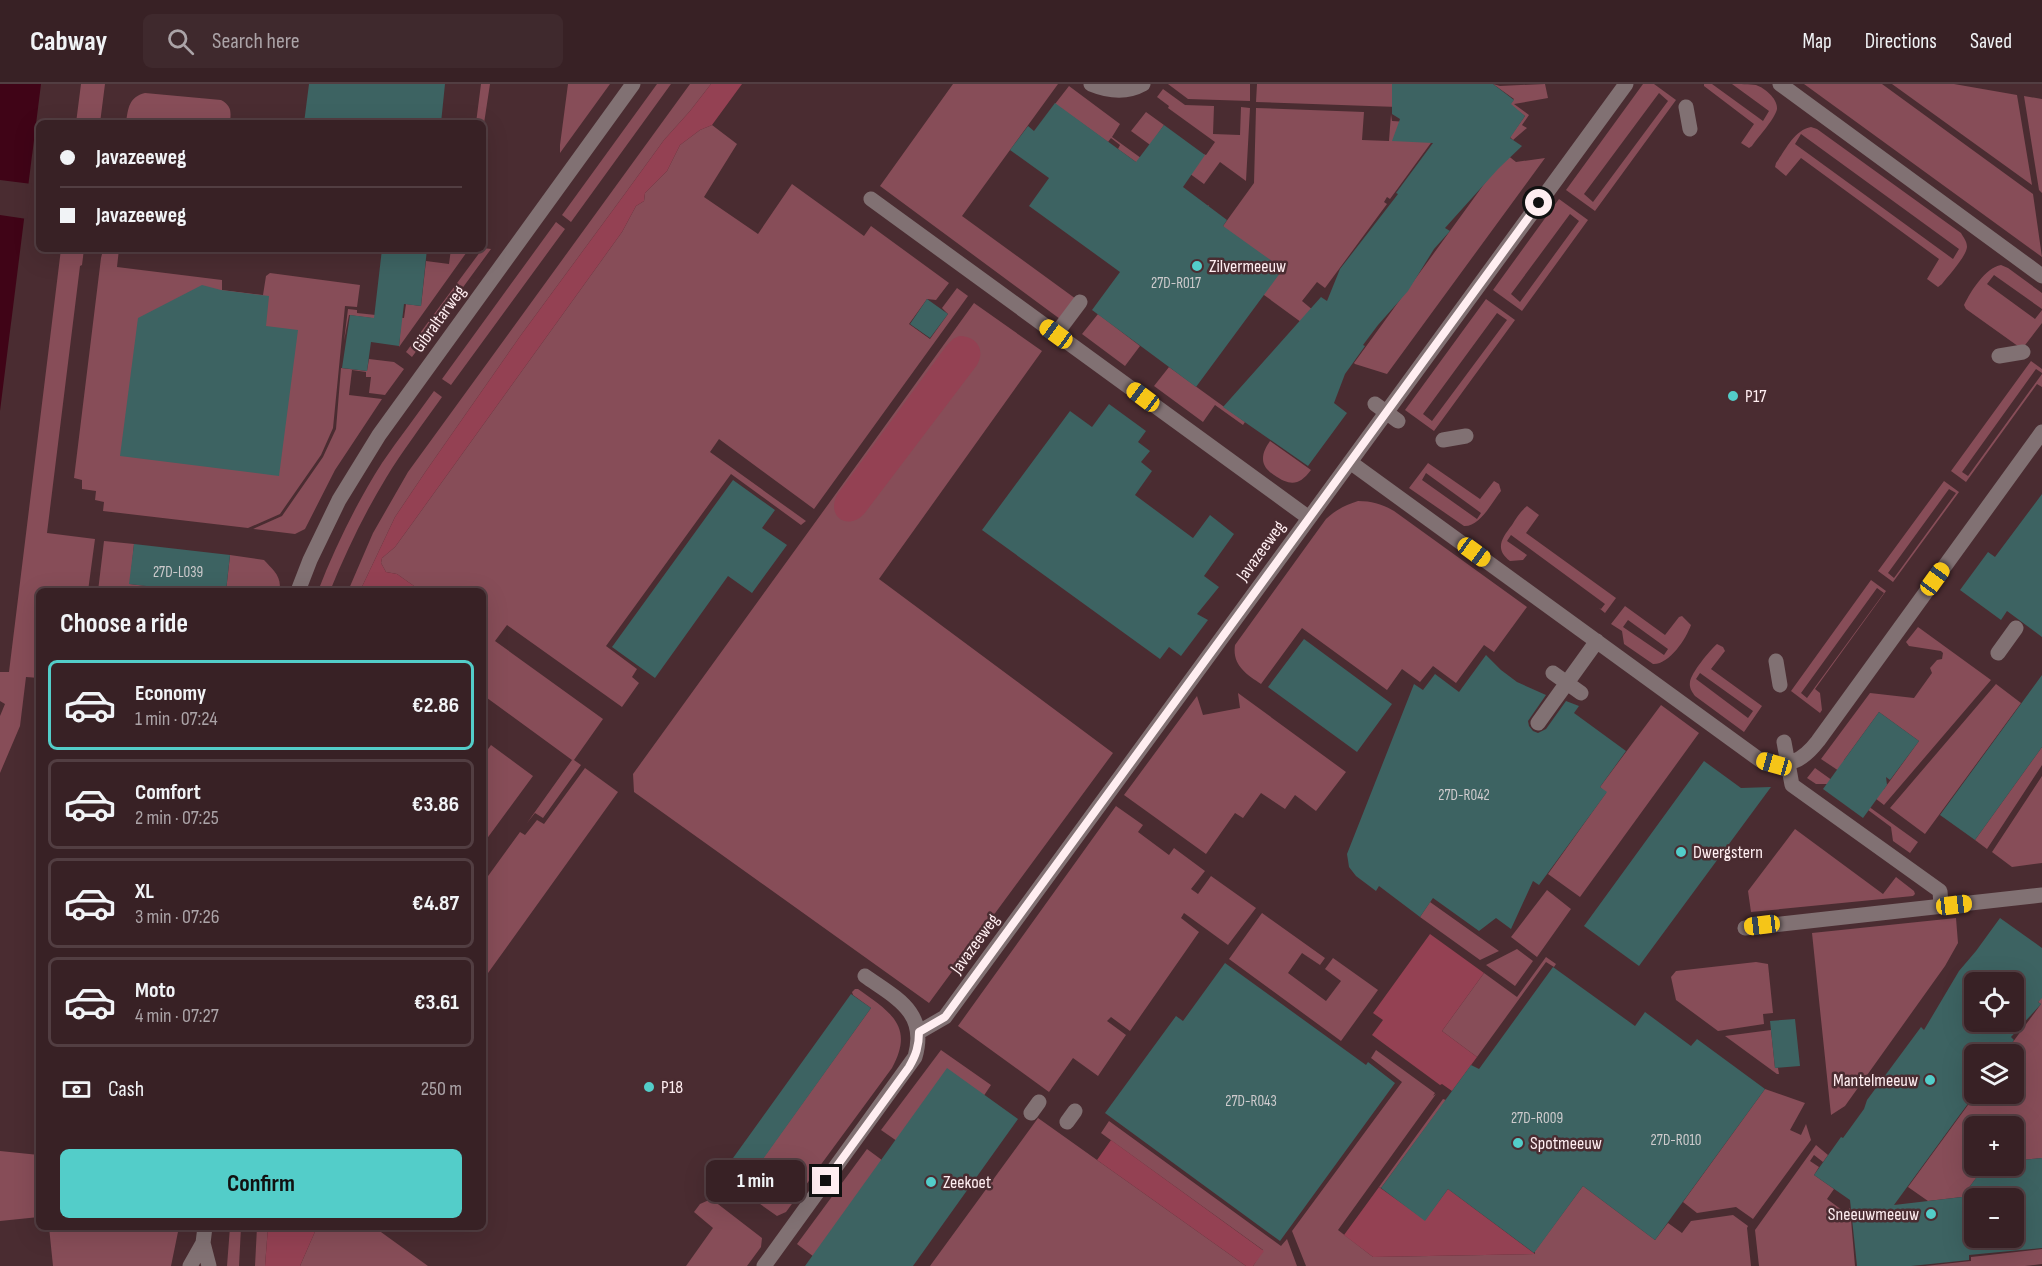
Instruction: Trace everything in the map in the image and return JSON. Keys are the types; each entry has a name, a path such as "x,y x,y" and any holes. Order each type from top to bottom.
{"street":[{"name":"Gibraltarweg","path":"299,588 334,510 374,443 633,84"},
{"path":"1091,84 1113,91 1127,90 1143,84"},
{"name":"Javazeeweg","path":"919,1032 945,1017 1386,413 1583,131 1626,84"},
{"path":"1780,84 2042,276"},
{"path":"1686,107 1690,129"},
{"path":"871,199 1309,518"},
{"path":"1056,334 1080,302"},
{"path":"1999,356 2023,352"},
{"path":"1350,462 1401,489 1597,641 1746,741 1760,760 1774,764 1788,764 1808,754 1822,723 2042,432"},
{"path":"1443,440 1467,436"},
{"path":"1998,653 2016,628"},
{"path":"1538,723 1597,641"},
{"path":"1776,661 1780,685"},
{"path":"1553,673 1581,693"},
{"path":"1784,742 1792,785 1940,891 1941,906"},
{"path":"1745,928 2042,895"},
{"path":"764,1266 915,1057 919,1044 919,1032 915,1019 908,1008 865,976"},
{"path":"205,1230 203,1243 209,1266"},
{"path":"190,1266 203,1243"}],"shaded area":[{"path":"0,84 41,84 36,120 0,411"},
{"path":"81,84 105,84 100,120 76,120"},
{"path":"481,84 490,84 485,120 476,120"},
{"path":"568,84 610,84 560,153 560,145"},
{"path":"657,84 671,84 571,222 562,215"},
{"path":"690,84 711,84 664,140 521,335 426,471 395,517 361,588 349,588 373,533 408,472"},
{"path":"711,84 742,84 712,125 700,130 680,145 667,171 645,193 644,201 636,206 622,232 411,525 395,547 382,558 381,563 386,572 397,574 417,588 361,588 395,517 426,471 521,335 664,140"},
{"path":"953,84 1058,84 962,216 1076,299 1060,319 880,186"},
{"path":"1168,84 1250,84 1250,101 1188,99"},
{"path":"1257,84 1401,84 1426,108 1256,102"},
{"path":"1493,84 1500,86 1545,84 1548,98 1514,104 1529,115 1522,125 1527,128 1513,140 1510,137 1525,116 1510,105 1514,99"},
{"path":"1643,84 1654,84 1676,100 1595,211 1566,190","holes":["1659,93 1668,101 1593,202 1584,194"]},
{"path":"1704,84 1712,84 1763,121 1769,111 1732,84 1756,85 1767,91 1773,98 1777,105 1776,113 1752,146 1749,148 1741,143 1754,124"},
{"path":"1804,84 1882,84 2033,194 2042,257"},
{"path":"1892,84 1954,84 2017,95 2032,185"},
{"path":"1069,86 1120,124 1112,137 1207,206 1209,205 1205,212 1118,149 1120,145 1111,138 1108,142 1055,104"},
{"path":"1163,89 1185,105 1214,106 1213,134 1240,135 1241,107 1250,108 1246,181 1220,162 1204,184 1131,131 1146,112 1164,125 1155,138 1206,155 1215,142 1168,108 1169,106 1157,97"},
{"path":"145,93 221,100 230,110 230,120 127,120 132,100"},
{"path":"2024,96 2042,99 2042,193 2039,190"},
{"path":"1256,108 1364,112 1362,140 1389,141 1391,114 1392,121 1409,122 1452,114 1390,199 1387,197 1384,202 1387,204 1325,288 1317,282 1302,301 1314,311 1305,325 1264,295 1223,226 1254,183"},
{"path":"712,125 737,144 704,197 758,234 792,184 864,236 871,226 949,283 936,300 927,299 909,324 930,339 948,314 942,308 957,288 968,296 814,509 719,439 710,452 806,521 801,525 731,474 606,646 637,669 632,677 639,683 622,707 507,625 495,641 603,719 574,760 581,765 543,818 535,813 527,823 572,760 486,697 486,588 417,588 397,574 386,572 381,563 382,558 395,547 411,525 622,232 636,206 644,201 645,193 667,171 680,145 700,130"},
{"path":"1811,127 1817,129 1961,233 1966,243 1966,251 1942,284 1938,287 1927,279 1939,259 1801,158 1786,176 1775,167 1790,142 1805,129","holes":["1801,134 1959,249 1953,259 1795,144"]},
{"path":"1506,154 1516,162 1545,158 1387,374 1355,364 1354,363"},
{"path":"1559,199 1588,220 1522,311 1493,290","holes":["1570,214 1579,221 1520,302 1511,294"]},
{"path":"556,222 565,229 451,385 442,379"},
{"path":"486,248 491,249 412,357 406,352 480,252 486,252"},
{"path":"61,252 84,252 47,533 95,539 88,588 36,588 36,678 26,677 20,726 0,773 0,716 5,704 0,701 0,672 9,672"},
{"path":"119,252 117,267 222,280 222,290 263,295 266,276 270,273 360,285 357,307 345,306 333,428 321,455 280,514 248,528 103,511 104,502 95,500 96,491 82,489 82,480 74,478 102,254"},
{"path":"451,252 467,252 399,347 401,322 349,315 344,341 348,309 357,310 357,313 404,318 406,304 421,306 426,261 449,264"},
{"path":"2001,265 2042,293 2042,309 1994,275 1987,284 2035,319 2042,310 2042,323 2022,349 1966,309 1964,305 1984,275"},
{"path":"1486,299 1515,320 1434,431 1405,410","holes":["1497,313 1507,320 1432,421 1423,414"]},
{"path":"974,303 1042,351 879,579 1113,753 929,1003 634,792 633,774"},
{"path":"1098,314 1140,346 1125,366 1082,334"},
{"path":"959,336 970,338 978,344 980,359 977,365 864,514 851,521 840,519 834,510 837,495 947,345"},
{"path":"369,359 394,362 404,369 385,395 369,393 371,377 366,377 366,372 352,370 349,395 382,399 335,470 305,529 295,534 253,529 282,516 323,457 336,429 341,368 367,371"},
{"path":"2031,361 2042,369 2042,373 2036,369 1962,472 1968,476 2042,374 2042,387 2037,384 1966,482 1951,471"},
{"path":"1169,367 1245,422 1243,425 1215,405 1203,422 1154,386"},
{"path":"434,391 442,397 399,457 378,492 356,533 331,588 319,588 355,509 382,463"},
{"path":"1270,441 1311,470 1294,483 1285,481 1272,473 1265,466 1263,459"},
{"path":"1428,463 1480,499 1494,481 1499,484 1501,491 1480,518 1464,526 1409,488","holes":["1426,473 1481,513 1477,519 1422,480"]},
{"path":"1944,481 1959,492 1893,582 1878,571","holes":["1949,489 1956,493 1894,578 1888,573"]},
{"path":"1358,501 1377,503 1394,511 1527,607 1494,652 1484,645 1456,683 1433,666 1420,682 1402,669 1387,690 1302,628 1261,684 1241,668 1236,658 1235,645 1326,519 1341,508"},
{"path":"1527,506 1539,515 1526,533 1616,598 1605,613 1599,608 1601,609 1605,604 1511,535 1507,541 1527,555 1523,560 1510,561 1505,557 1501,543 1517,517"},
{"path":"104,541 134,544 130,584 164,588 98,588"},
{"path":"230,555 264,560 278,577 280,586 280,588 226,588"},
{"path":"1871,580 1886,591 1815,689 1820,693 1822,710 1820,713 1791,691","holes":["1877,588 1884,593 1807,698 1801,693"]},
{"path":"1625,606 1665,635 1679,617 1682,616 1691,625 1681,644 1671,656 1653,664 1624,644 1622,631 1611,624","holes":["1628,620 1668,649 1664,655 1623,627"]},
{"path":"1918,627 1991,680 1884,805 1871,795 1884,789 1919,741 1879,712 1844,760 1842,773 1821,759 1870,693 1914,698 1932,673 1930,668 1937,660 1942,659 1943,653 1909,646 1906,642"},
{"path":"1717,644 1725,651 1711,669 1762,706 1744,732 1695,696 1690,688 1694,673","holes":["1700,673 1753,711 1748,718 1696,679"]},
{"path":"1996,684 2021,703 1925,834 1890,808"},
{"path":"1238,693 1346,772 1316,811 1295,795 1285,809 1261,793 1243,818 1235,813 1206,854 1124,795 1197,696 1203,715 1240,708"},
{"path":"1661,705 1699,733 1580,897 1548,874 1606,793 1600,787"},
{"path":"491,745 533,776 486,840 486,752"},
{"path":"2042,747 2042,765 1987,849 1975,840"},
{"path":"585,768 618,792 486,976 486,879 520,832 525,835 537,820 544,824"},
{"path":"1815,768 1918,842 1910,853 1893,841 1891,827 1833,784 1816,784 1807,778"},
{"path":"2042,776 2042,863 2012,867 1992,852"},
{"path":"1116,806 1143,825 1138,832 1169,855 1174,848 1205,871 1191,889 1198,894 1211,876 1256,908 1228,945 1184,913 1181,918 1199,932 1130,1031 1111,1017 1107,1021 1126,1035 1098,1076 1073,1058 1049,1092 958,1026"},
{"path":"1795,829 1883,894 1896,877 1915,894 1751,912 1748,891"},
{"path":"1547,890 1571,909 1537,957 1511,937"},
{"path":"1430,902 1499,951 1480,960 1420,917"},
{"path":"1262,913 1325,958 1320,965 1302,953 1288,973 1326,1001 1341,981 1325,969 1333,958 1378,990 1341,1041 1229,959"},
{"path":"1956,918 1958,943 1945,966 1845,1106 1831,1115 1812,933"},
{"path":"1430,934 1484,973 1442,1031 1477,1057 1452,1091 1440,1085 1372,1035 1383,1020 1373,1013"},
{"path":"1517,949 1533,961 1515,986 1486,965"},
{"path":"1546,957 1556,964 1554,967 1546,962 1477,1057 1442,1031 1484,973 1517,997"},
{"path":"1756,962 1768,964 1773,1013 1763,1014 1764,1024 1718,1031 1676,1000 1671,977 1676,971"},
{"path":"855,989 880,1005 896,1021 901,1041 898,1053 892,1068 786,1212 777,1216 729,1182 724,1174 725,1169 730,1167 748,1179 871,1008 853,995 852,992"},
{"path":"2042,997 2042,1158 2024,1160 2024,1116 1964,1116 1964,1176 1978,1176 1969,1188 1964,1188 1962,1197 1928,1201 1908,1187 1969,1104 2024,1104 2024,1044 2011,1044 2020,1032 2024,1032 2024,1027 2041,1004 2038,1002"},
{"path":"1771,1030 1775,1068 1778,1068 1779,1074 1725,1036"},
{"path":"941,1050 991,1085 983,1097 907,1148 881,1130"},
{"path":"1376,1050 1435,1093 1433,1096 1436,1094 1338,1230 1373,1257 1535,1254 1583,1186 1655,1240 1668,1223 1682,1233 1691,1221 1733,1215 1748,1226 1751,1266 1306,1266 1292,1231 1402,1082 1371,1058"},
{"path":"1765,1089 1805,1103 1790,1130 1801,1135 1806,1124 1811,1140 1753,1219 1736,1207 1697,1213 1683,1202"},
{"path":"1443,1099 1446,1100 1381,1188 1379,1187"},
{"path":"1038,1118 1246,1266 930,1266"},
{"path":"1109,1121 1281,1246 1287,1239 1297,1266 1253,1266 1263,1250 1101,1133"},
{"path":"1111,1140 1264,1251 1253,1266 1246,1266 1097,1160"},
{"path":"1816,1145 1828,1155 1823,1162 1814,1155 1810,1161 1819,1167 1814,1175 1834,1189 1827,1199 1846,1213 1850,1208 1855,1266 1759,1266 1755,1230"},
{"path":"867,1149 894,1169 826,1266 797,1244"},
{"path":"0,1151 36,1155 36,1217 0,1221"},
{"path":"1379,1187 1425,1220 1448,1189 1535,1254 1373,1257 1344,1235"},
{"path":"709,1200 714,1201 762,1238 761,1247 747,1266 686,1266 713,1228 694,1212 700,1204"},
{"path":"49,1230 178,1230 171,1266 53,1266"},
{"path":"230,1230 241,1230 239,1266 227,1266"},
{"path":"257,1230 268,1230 265,1266 255,1266"},
{"path":"268,1230 316,1230 300,1266 265,1266"},
{"path":"316,1230 378,1230 428,1266 300,1266"},
{"path":"2042,1249 2042,1264 1925,1266 1971,1261 1971,1257"}],"pier":[{"path":"0,180 32,184 27,219 0,215"}],"building":[{"path":"309,84 445,84 441,120 304,120"},
{"path":"1392,84 1493,84 1514,100 1511,104 1525,116 1510,138 1522,146 1445,228 1450,231 1434,249 1408,291 1363,345 1365,346 1345,374 1334,403 1347,413 1308,466 1223,407 1321,297 1327,301 1340,269 1398,194 1396,193 1433,143 1392,141 1400,119 1392,114"},
{"path":"1055,103 1136,162 1164,125 1205,155 1183,187 1227,220 1223,226 1283,269 1196,387 1092,310 1120,272 1029,206 1049,178 1010,150 1028,126 1034,131"},
{"path":"382,252 427,252 421,306 404,304 399,346 371,342 367,371 342,368 350,315 374,318"},
{"path":"202,285 221,290 269,296 266,326 298,330 279,476 120,456 138,318"},
{"path":"927,299 948,314 930,338 910,324"},
{"path":"1109,404 1146,431 1138,442 1150,451 1141,462 1152,471 1135,495 1193,538 1210,515 1234,534 1204,576 1219,587 1197,614 1208,620 1181,656 1169,647 1160,659 982,530 1070,411 1092,427"},
{"path":"733,480 775,510 762,528 787,545 752,593 728,576 655,678 612,647"},
{"path":"2042,494 2042,637 2007,611 2001,620 1960,590 1988,552 1995,557"},
{"path":"134,544 230,555 226,588 163,588 129,584"},
{"path":"1304,639 1392,704 1357,752 1268,687"},
{"path":"1486,655 1517,682 1546,695 1528,721 1533,731 1538,733 1546,729 1566,701 1579,706 1574,713 1626,751 1600,787 1607,792 1539,885 1533,881 1511,929 1496,918 1479,931 1433,898 1420,917 1379,886 1376,891 1356,876 1349,867 1347,854 1414,684 1423,690 1435,674 1459,692"},
{"path":"2042,675 2042,747 1975,840 1940,815"},
{"path":"1879,712 1919,741 1890,780 1886,777 1887,785 1863,818 1823,789"},
{"name":"Dwergstern","path":"1704,761 1741,788 1771,787 1639,966 1584,926"},
{"name":"Mantelmeeuw","path":"2000,918 2042,948 2042,998 2038,1002 2041,1004 2024,1023 2024,972 1964,972 1964,1032 2016,1032 2011,1037 2014,1040 2011,1044 1964,1044 1964,1104 1968,1104 1894,1205 1962,1197 1964,1194 1964,1248 2024,1248 2024,1188 1969,1188 1978,1176 2024,1176 2024,1160 2042,1158 2042,1248 1969,1255 1969,1260 1911,1266 1857,1266 1850,1200 1814,1175 1864,1109 1867,1100 1921,1027 1924,1030 1959,971"},
{"path":"1225,963 1366,1065 1368,1062 1395,1083 1280,1241 1105,1113 1176,1016 1183,1021"},
{"name":"Spotmeeuw","path":"1553,967 1635,1026 1645,1012 1691,1046 1697,1039 1765,1089 1655,1240 1583,1186 1534,1253 1448,1189 1425,1221 1381,1188 1471,1065 1479,1069"},
{"path":"851,994 871,1008 748,1180 728,1165"},
{"path":"1795,1019 1800,1066 1775,1068 1770,1021"},
{"name":"Zeekoet","path":"947,1068 1018,1119 913,1266 805,1266"}],"place":[{"name":"Zilvermeeuw","path":"1197,266"},
{"name":"P17","path":"1733,396"},
{"name":"Dwergstern","path":"1681,852"},
{"name":"Mantelmeeuw","path":"1930,1080"},
{"name":"P18","path":"649,1087"},
{"name":"Spotmeeuw","path":"1518,1143"},
{"name":"Zeekoet","path":"931,1182"},
{"name":"Sneeuwmeeuw","path":"1931,1214"}],"route":[{"path":"826,1181 909,1067 919,1044 919,1032 945,1017 1539,203"}]}
